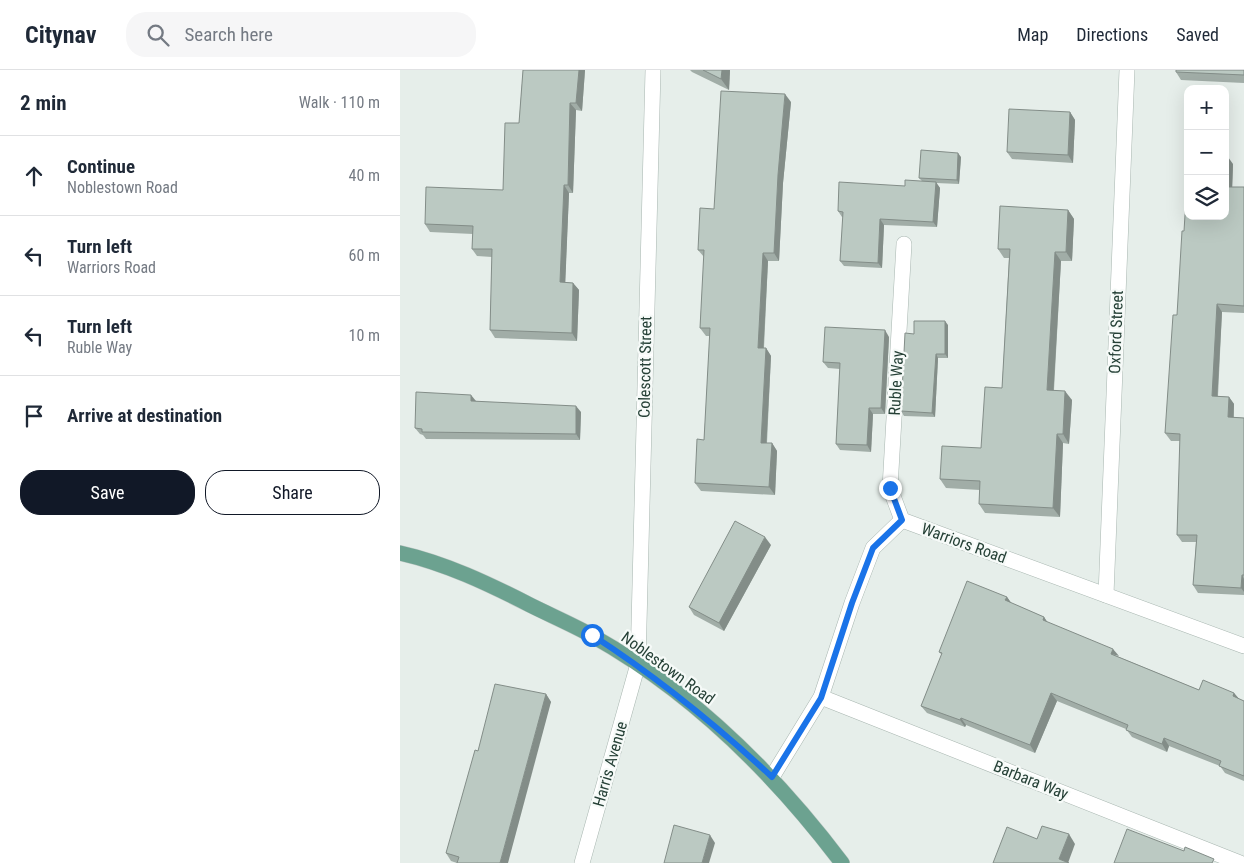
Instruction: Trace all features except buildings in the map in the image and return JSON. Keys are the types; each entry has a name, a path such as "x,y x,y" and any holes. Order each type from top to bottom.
{"main road":[{"name":"Noblestown Road","path":"400,553 421,558 491,585 592,635 638,664 695,708 772,777 810,820 842,863"}],"street":[{"name":"Colescott Street","path":"638,664 653,70"},
{"name":"Oxford Street","path":"1106,595 1127,70"},
{"name":"Ruble Way","path":"902,520 890,488 904,244"},
{"name":"Warriors Road","path":"772,777 821,698 852,603 873,548 902,520 1244,646"},
{"name":"Harris Avenue","path":"582,863 638,664"},
{"name":"Barbara Way","path":"821,698 1240,863"}],"route":[{"path":"592,635 638,664 695,708 772,777 821,698 852,603 873,548 902,520 890,488"}]}
